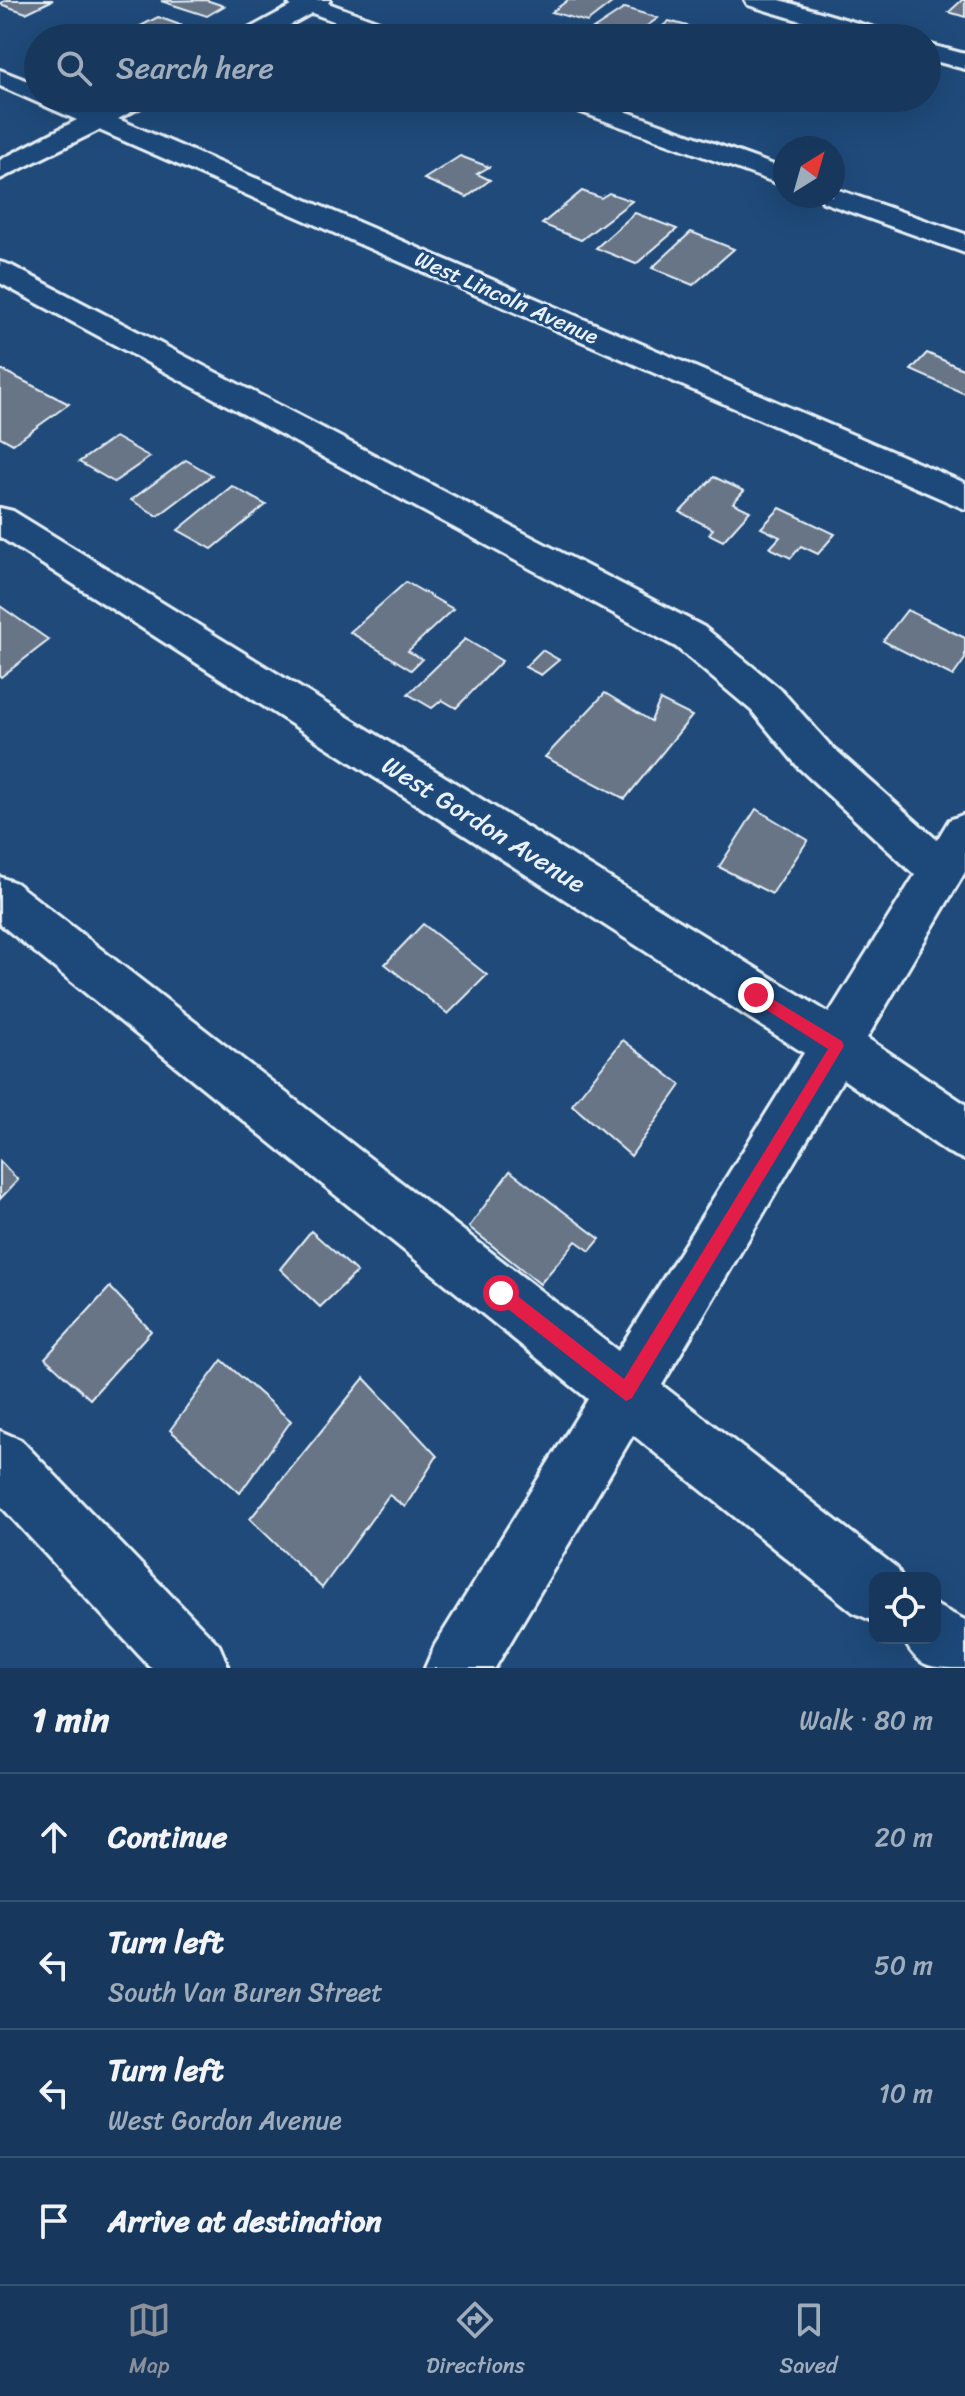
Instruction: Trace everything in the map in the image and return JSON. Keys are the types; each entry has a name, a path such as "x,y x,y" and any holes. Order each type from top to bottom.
{"street":[{"path":"756,0 836,24"},
{"path":"272,24 309,2 365,24"},
{"path":"941,55 965,62"},
{"path":"0,77 24,88"},
{"name":"West Lincoln Avenue","path":"82,112 965,497"},
{"path":"0,171 110,112"},
{"path":"604,112 773,174"},
{"path":"845,200 965,244"},
{"path":"0,271 690,637 766,700 814,756 953,853 458,1668"},
{"name":"West Gordon Avenue","path":"0,520 837,1046 965,1134"},
{"path":"0,897 869,1585"},
{"path":"0,1461 196,1668"},
{"path":"941,1642 965,1661"}],"building":[{"path":"6,0 53,0 26,13 0,4"},
{"path":"206,0 224,6 207,16 161,1"},
{"path":"568,0 613,2 587,22 552,12"},
{"path":"965,0 965,17 949,12"},
{"path":"625,8 658,18 650,24 601,24"},
{"path":"158,17 177,24 144,24"},
{"path":"460,156 489,167 477,174 490,180 467,197 424,179"},
{"path":"582,191 601,198 609,193 632,201 581,240 542,224"},
{"path":"635,213 677,229 636,264 596,248"},
{"path":"691,232 734,249 693,285 652,268"},
{"path":"927,353 965,370 965,394 911,370"},
{"path":"0,369 69,404 13,444 0,437"},
{"path":"115,437 150,457 114,482 79,462"},
{"path":"186,460 212,475 158,516 131,500"},
{"path":"714,477 744,491 733,503 750,511 723,541 709,534 713,529 680,512"},
{"path":"232,486 266,505 212,549 178,530"},
{"path":"780,508 835,534 818,554 801,546 791,558 770,548 780,537 761,528"},
{"path":"406,582 453,609 408,651 422,659 411,670 350,632"},
{"path":"0,606 49,640 1,677 0,676"},
{"path":"907,610 965,638 965,659 953,676 883,641"},
{"path":"465,639 502,661 456,708 442,700 432,708 408,694"},
{"path":"542,650 559,660 541,675 525,667"},
{"path":"605,693 651,721 660,700 692,716 625,799 545,757"},
{"path":"756,809 808,840 772,894 719,867"},
{"path":"423,924 487,975 448,1014 385,964"},
{"path":"623,1040 681,1085 631,1156 572,1105"},
{"path":"0,1161 18,1180 0,1199"},
{"path":"510,1171 600,1239 590,1251 576,1241 540,1284 469,1227"},
{"path":"311,1231 357,1272 320,1307 280,1269"},
{"path":"110,1287 151,1331 90,1399 45,1358"},
{"path":"222,1360 291,1421 240,1493 170,1430"},
{"path":"364,1378 437,1456 405,1507 389,1495 322,1588 250,1519"}],"route":[{"path":"501,1293 626,1392 837,1046 756,995"}]}
